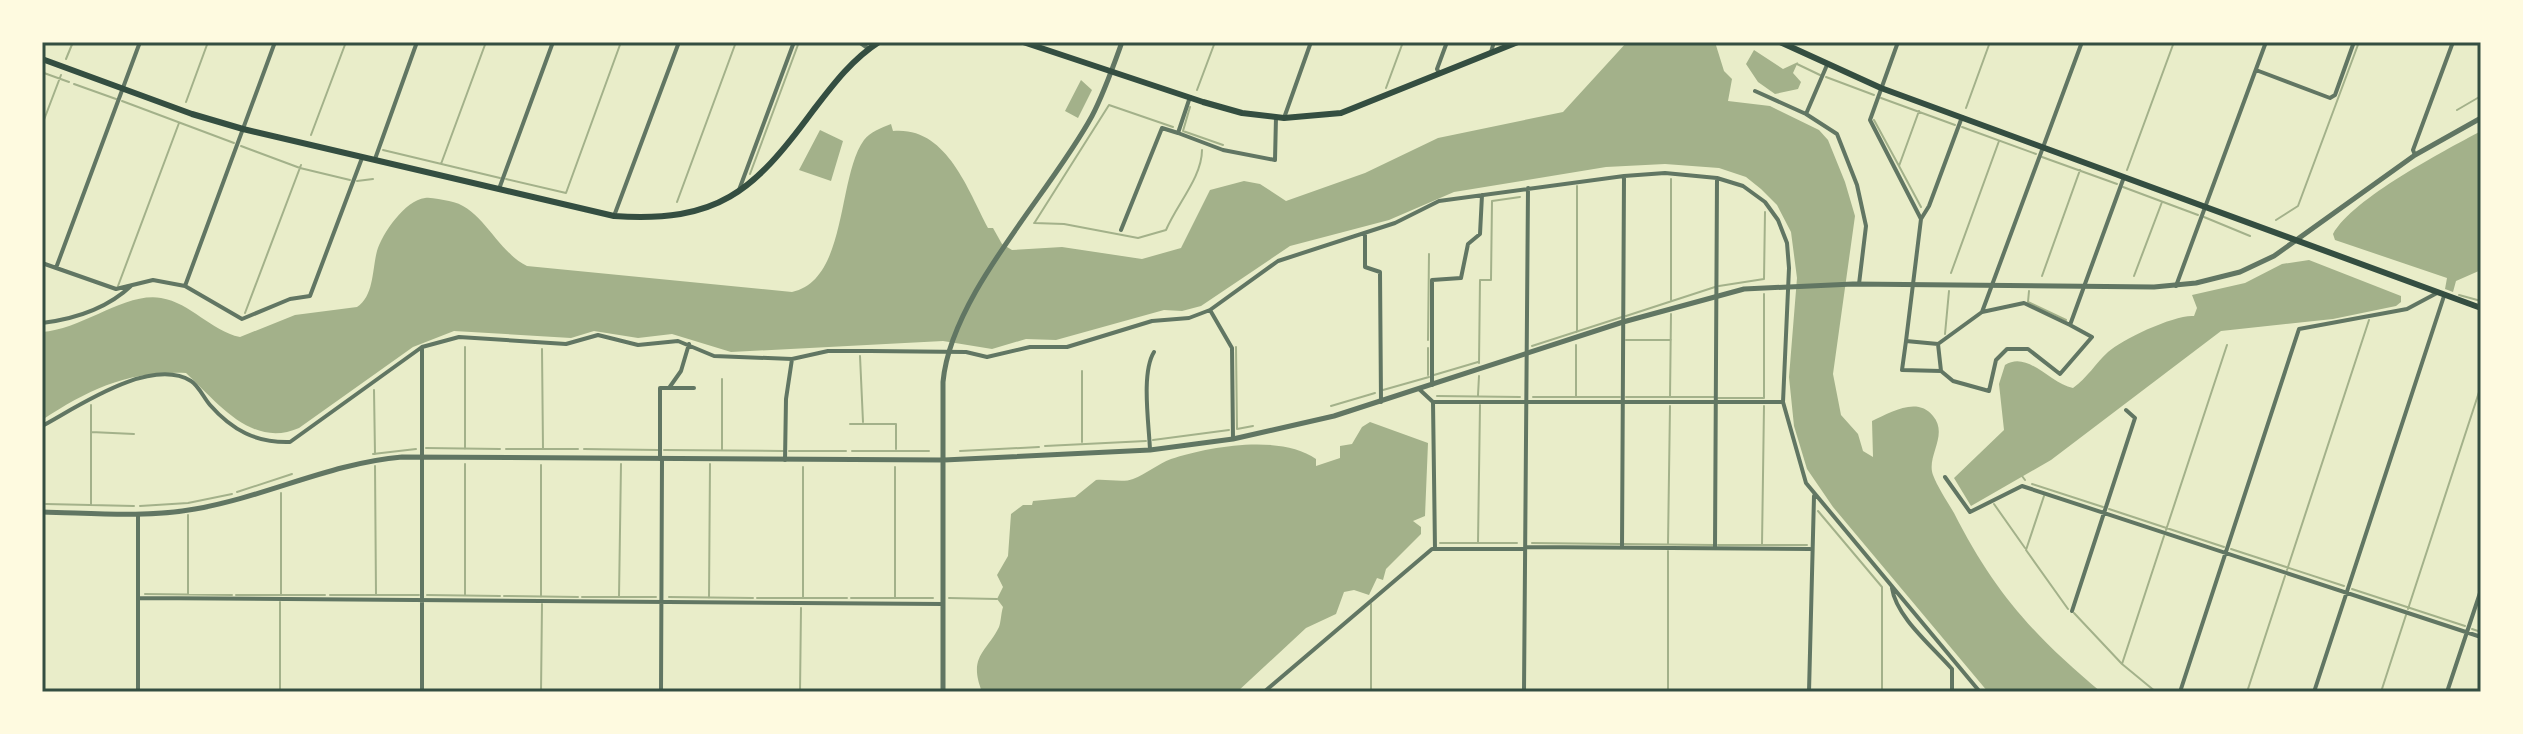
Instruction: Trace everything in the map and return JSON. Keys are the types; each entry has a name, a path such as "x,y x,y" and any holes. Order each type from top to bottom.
{"main road":[{"path":"42,59 243,129 614,216 682,216 738,193 776,161 829,89 879,42"},
{"path":"1023,42 1242,113 1280,118 1341,113 1518,42"},
{"path":"1780,42 1881,88 2481,308"}],"street":[{"path":"56,268 140,42"},
{"path":"185,286 275,42"},
{"path":"375,159 417,42"},
{"path":"499,189 553,42"},
{"path":"614,216 679,42"},
{"path":"738,193 794,42"},
{"path":"859,42 869,49"},
{"path":"943,692 943,382 949,349 1014,236 1092,116 1122,42"},
{"path":"1121,230 1162,128 1223,150 1275,160 1280,118 1311,42"},
{"path":"1439,75 1437,69 1447,42"},
{"path":"1490,54 1494,42"},
{"path":"1898,42 1870,120 1921,219"},
{"path":"1982,312 2082,42"},
{"path":"2176,286 2266,42"},
{"path":"2256,70 2330,98 2335,95 2354,42"},
{"path":"2415,155 2413,150 2453,42"},
{"path":"1806,114 1827,65"},
{"path":"1755,91 1806,114 1837,134 1857,185 1866,226 1856,284"},
{"path":"1178,133 1190,97"},
{"path":"1906,341 1938,344 1982,312 2024,303 2092,337 2060,374 2022,348 2007,349 2000,354 1989,391 1953,381 1941,371 1902,370 1921,219 1929,206 1962,117"},
{"path":"42,512 138,514 194,510 369,461 423,457 944,460 1150,450 1233,439 1381,402 1717,294 1788,285 1992,283 2176,286 2240,272 2274,256 2415,155 2481,118"},
{"path":"42,263 116,289 153,280 185,286 242,319 290,299 310,296 363,156"},
{"path":"42,426 110,389 171,376 191,381 234,429 255,439 290,442 422,347 459,337 566,344 598,335 638,345 663,341 689,344 714,356 792,359 828,351 949,349 987,357 1030,347 1067,347 1152,321 1189,318 1210,310 1286,258 1365,234 1439,201 1624,176 1665,173 1717,178 1756,195 1778,220 1787,243 1783,402 1799,466 1814,496 1980,692"},
{"path":"1622,548 1624,176"},
{"path":"2070,325 2124,177"},
{"path":"1715,548 1717,178"},
{"path":"1524,692 1528,188"},
{"path":"1432,385 1432,280 1461,278 1468,244 1480,234 1482,195"},
{"path":"1365,234 1365,267 1380,272 1381,402"},
{"path":"42,323 59,324 99,309 134,283"},
{"path":"2180,692 2299,329 2407,309 2440,295"},
{"path":"2314,692 2440,295"},
{"path":"1210,310 1232,348 1233,439"},
{"path":"669,388 681,371 689,344"},
{"path":"1938,344 1941,371"},
{"path":"422,347 422,692"},
{"path":"1150,450 1147,399 1149,359 1154,352"},
{"path":"785,460 786,399 792,359"},
{"path":"661,692 660,388 694,388"},
{"path":"1419,389 1433,402 1783,402"},
{"path":"1433,402 1435,549"},
{"path":"2072,611 2135,418 2126,410"},
{"path":"1945,477 1970,512 2022,486 2481,637"},
{"path":"1809,692 1810,549 1814,496"},
{"path":"138,514 138,692"},
{"path":"1264,692 1435,549 1810,549"},
{"path":"1892,587 1894,598 1905,615 1952,669 1952,692"},
{"path":"2447,692 2481,590"},
{"path":"139,598 943,604"}],"shaded area":[{"path":"1627,42 1715,42 1724,71 1732,79 1728,101 1770,106 1819,130 1828,140 1855,216 1833,374 1841,415 1858,434 1863,451 1873,457 1872,421 1911,407 1927,410 1933,416 1939,431 1932,460 1933,475 1984,566 2036,632 2101,692 1988,692 1833,507 1807,469 1794,426 1789,377 1797,278 1791,232 1777,205 1761,189 1746,177 1719,168 1665,164 1606,167 1454,192 1389,220 1290,246 1201,306 1182,311 1164,310 1056,340 1026,339 992,349 943,341 731,352 672,334 638,338 594,331 571,338 454,331 413,347 299,428 282,433 266,432 236,419 186,373 145,375 110,384 76,399 42,420 42,332 72,325 132,300 147,298 161,298 182,305 220,329 240,337 295,315 357,307 367,296 377,251 389,227 402,211 425,198 461,205 527,266 792,292 810,284 823,268 839,225 855,157 864,140 891,124 893,131 911,132 927,138 941,149 963,178 988,228 993,228 1002,244 1012,250 1062,247 1142,259 1181,248 1210,190 1244,181 1260,184 1286,201 1365,173 1438,138 1563,112"},
{"path":"1754,50 1783,69 1798,62 1793,73 1801,82 1798,89 1775,94 1758,82 1746,64"},
{"path":"1081,80 1092,90 1078,118 1065,111"},
{"path":"820,130 843,141 831,181 799,170"},
{"path":"2481,131 2481,270 2456,281 2453,292 2445,289 2447,278 2335,240 2333,234 2344,220 2379,191"},
{"path":"2309,260 2401,296 2401,302 2396,306 2333,319 2221,331 2051,460 1971,506 1954,478 2004,430 1999,384 2005,365 2022,362 2031,365 2073,388 2108,352 2125,341 2163,323 2194,316 2197,308 2192,295 2245,283 2282,264"},
{"path":"1370,422 1428,443 1425,516 1413,521 1421,527 1421,534 1386,569 1383,580 1377,578 1369,595 1354,590 1344,592 1336,614 1306,628 1237,692 982,692 978,662 1000,625 1003,607 997,599 1003,587 997,575 1008,556 1011,514 1023,505 1032,505 1033,501 1075,497 1096,480 1129,480 1171,459 1225,447 1284,447 1316,459 1316,466 1340,458 1340,446 1352,444 1362,427"}],"waterway":[{"path":"66,59 73,42"},
{"path":"186,102 208,42"},
{"path":"311,135 346,42"},
{"path":"441,164 486,42"},
{"path":"506,179 566,193 621,42"},
{"path":"677,202 736,42"},
{"path":"750,174 799,42"},
{"path":"842,42 847,42"},
{"path":"1197,90 1215,42"},
{"path":"1386,88 1403,42"},
{"path":"1966,108 1990,42"},
{"path":"2127,170 2174,42"},
{"path":"2276,220 2298,206 2359,42"},
{"path":"1797,64 1820,75"},
{"path":"44,73 69,82"},
{"path":"42,125 61,75"},
{"path":"1826,77 1874,95"},
{"path":"74,84 116,99"},
{"path":"2457,110 2481,96"},
{"path":"1881,98 1955,125"},
{"path":"122,101 234,143"},
{"path":"1035,222 1109,105 1173,127"},
{"path":"1190,107 1183,131 1223,145"},
{"path":"1874,120 1899,166 1919,111"},
{"path":"118,286 179,123"},
{"path":"1962,127 2036,154"},
{"path":"1951,273 1999,141"},
{"path":"241,146 300,168 350,180"},
{"path":"383,150 500,178"},
{"path":"1034,223 1064,224 1138,238 1166,230 1194,180 1202,150"},
{"path":"2042,157 2117,184"},
{"path":"245,313 301,165"},
{"path":"1899,166 1921,207"},
{"path":"2042,276 2080,170"},
{"path":"357,181 373,179"},
{"path":"1671,179 1671,300"},
{"path":"1577,186 1577,332"},
{"path":"2123,187 2198,215"},
{"path":"1479,363 1480,280 1491,280 1492,201 1520,197"},
{"path":"2134,276 2162,202"},
{"path":"1719,286 1764,279 1765,212"},
{"path":"2204,217 2250,236"},
{"path":"1428,340 1429,254"},
{"path":"1626,316 1715,287"},
{"path":"1945,334 1949,291"},
{"path":"2029,291 2028,302 2066,320"},
{"path":"1718,398 1764,398 1764,294"},
{"path":"2459,295 2481,301"},
{"path":"1670,397 1671,314"},
{"path":"1532,346 1622,317"},
{"path":"2287,570 2369,320"},
{"path":"1626,340 1671,340"},
{"path":"1576,345 1576,396"},
{"path":"2166,530 2227,345"},
{"path":"465,347 465,449"},
{"path":"1236,347 1237,429 1253,426"},
{"path":"1428,348 1428,375"},
{"path":"542,349 543,449"},
{"path":"860,356 863,422"},
{"path":"1434,375 1478,362"},
{"path":"1082,371 1082,442"},
{"path":"1478,395 1479,376"},
{"path":"1383,390 1429,377"},
{"path":"722,379 722,450"},
{"path":"2408,609 2481,386"},
{"path":"374,390 375,454"},
{"path":"1331,406 1375,393"},
{"path":"1437,396 1520,397"},
{"path":"1533,397 1620,397"},
{"path":"1626,397 1714,397"},
{"path":"91,405 91,505"},
{"path":"1478,543 1480,405"},
{"path":"1668,544 1670,406"},
{"path":"1762,545 1764,406"},
{"path":"850,424 896,424 896,449"},
{"path":"1153,440 1229,430"},
{"path":"91,432 134,434"},
{"path":"1045,446 1146,441"},
{"path":"960,451 1039,447"},
{"path":"426,448 500,449"},
{"path":"373,454 416,449"},
{"path":"506,449 578,449"},
{"path":"584,449 658,450"},
{"path":"664,450 783,451"},
{"path":"789,451 846,451"},
{"path":"852,451 929,451"},
{"path":"465,464 465,595"},
{"path":"619,597 621,464"},
{"path":"709,598 710,464"},
{"path":"541,465 541,597"},
{"path":"375,466 376,595"},
{"path":"803,467 803,598"},
{"path":"895,467 895,598"},
{"path":"237,492 292,474"},
{"path":"2022,476 2025,480"},
{"path":"2032,484 2103,507"},
{"path":"281,493 281,595"},
{"path":"140,506 188,503 232,494"},
{"path":"2044,496 2026,550 2068,609"},
{"path":"46,504 134,506"},
{"path":"1994,504 2025,548"},
{"path":"2109,509 2224,547"},
{"path":"1818,511 1882,587 1882,692"},
{"path":"188,515 188,594"},
{"path":"2156,692 2122,664 2164,536"},
{"path":"1440,543 1517,543"},
{"path":"1532,543 1620,544"},
{"path":"1624,544 1714,545"},
{"path":"1718,545 1807,545"},
{"path":"2231,549 2344,586"},
{"path":"1668,551 1668,692"},
{"path":"2247,692 2285,576"},
{"path":"2352,589 2465,626"},
{"path":"145,594 232,595"},
{"path":"236,595 325,595"},
{"path":"330,595 419,595"},
{"path":"427,595 500,596"},
{"path":"504,596 578,597"},
{"path":"582,597 656,597"},
{"path":"669,597 753,598"},
{"path":"757,598 847,598"},
{"path":"851,598 933,598"},
{"path":"949,598 997,599"},
{"path":"280,602 280,692"},
{"path":"541,692 542,604"},
{"path":"1371,604 1371,692"},
{"path":"800,692 801,608"},
{"path":"2074,613 2122,664"},
{"path":"2381,692 2406,615"},
{"path":"2472,629 2481,632"}]}
